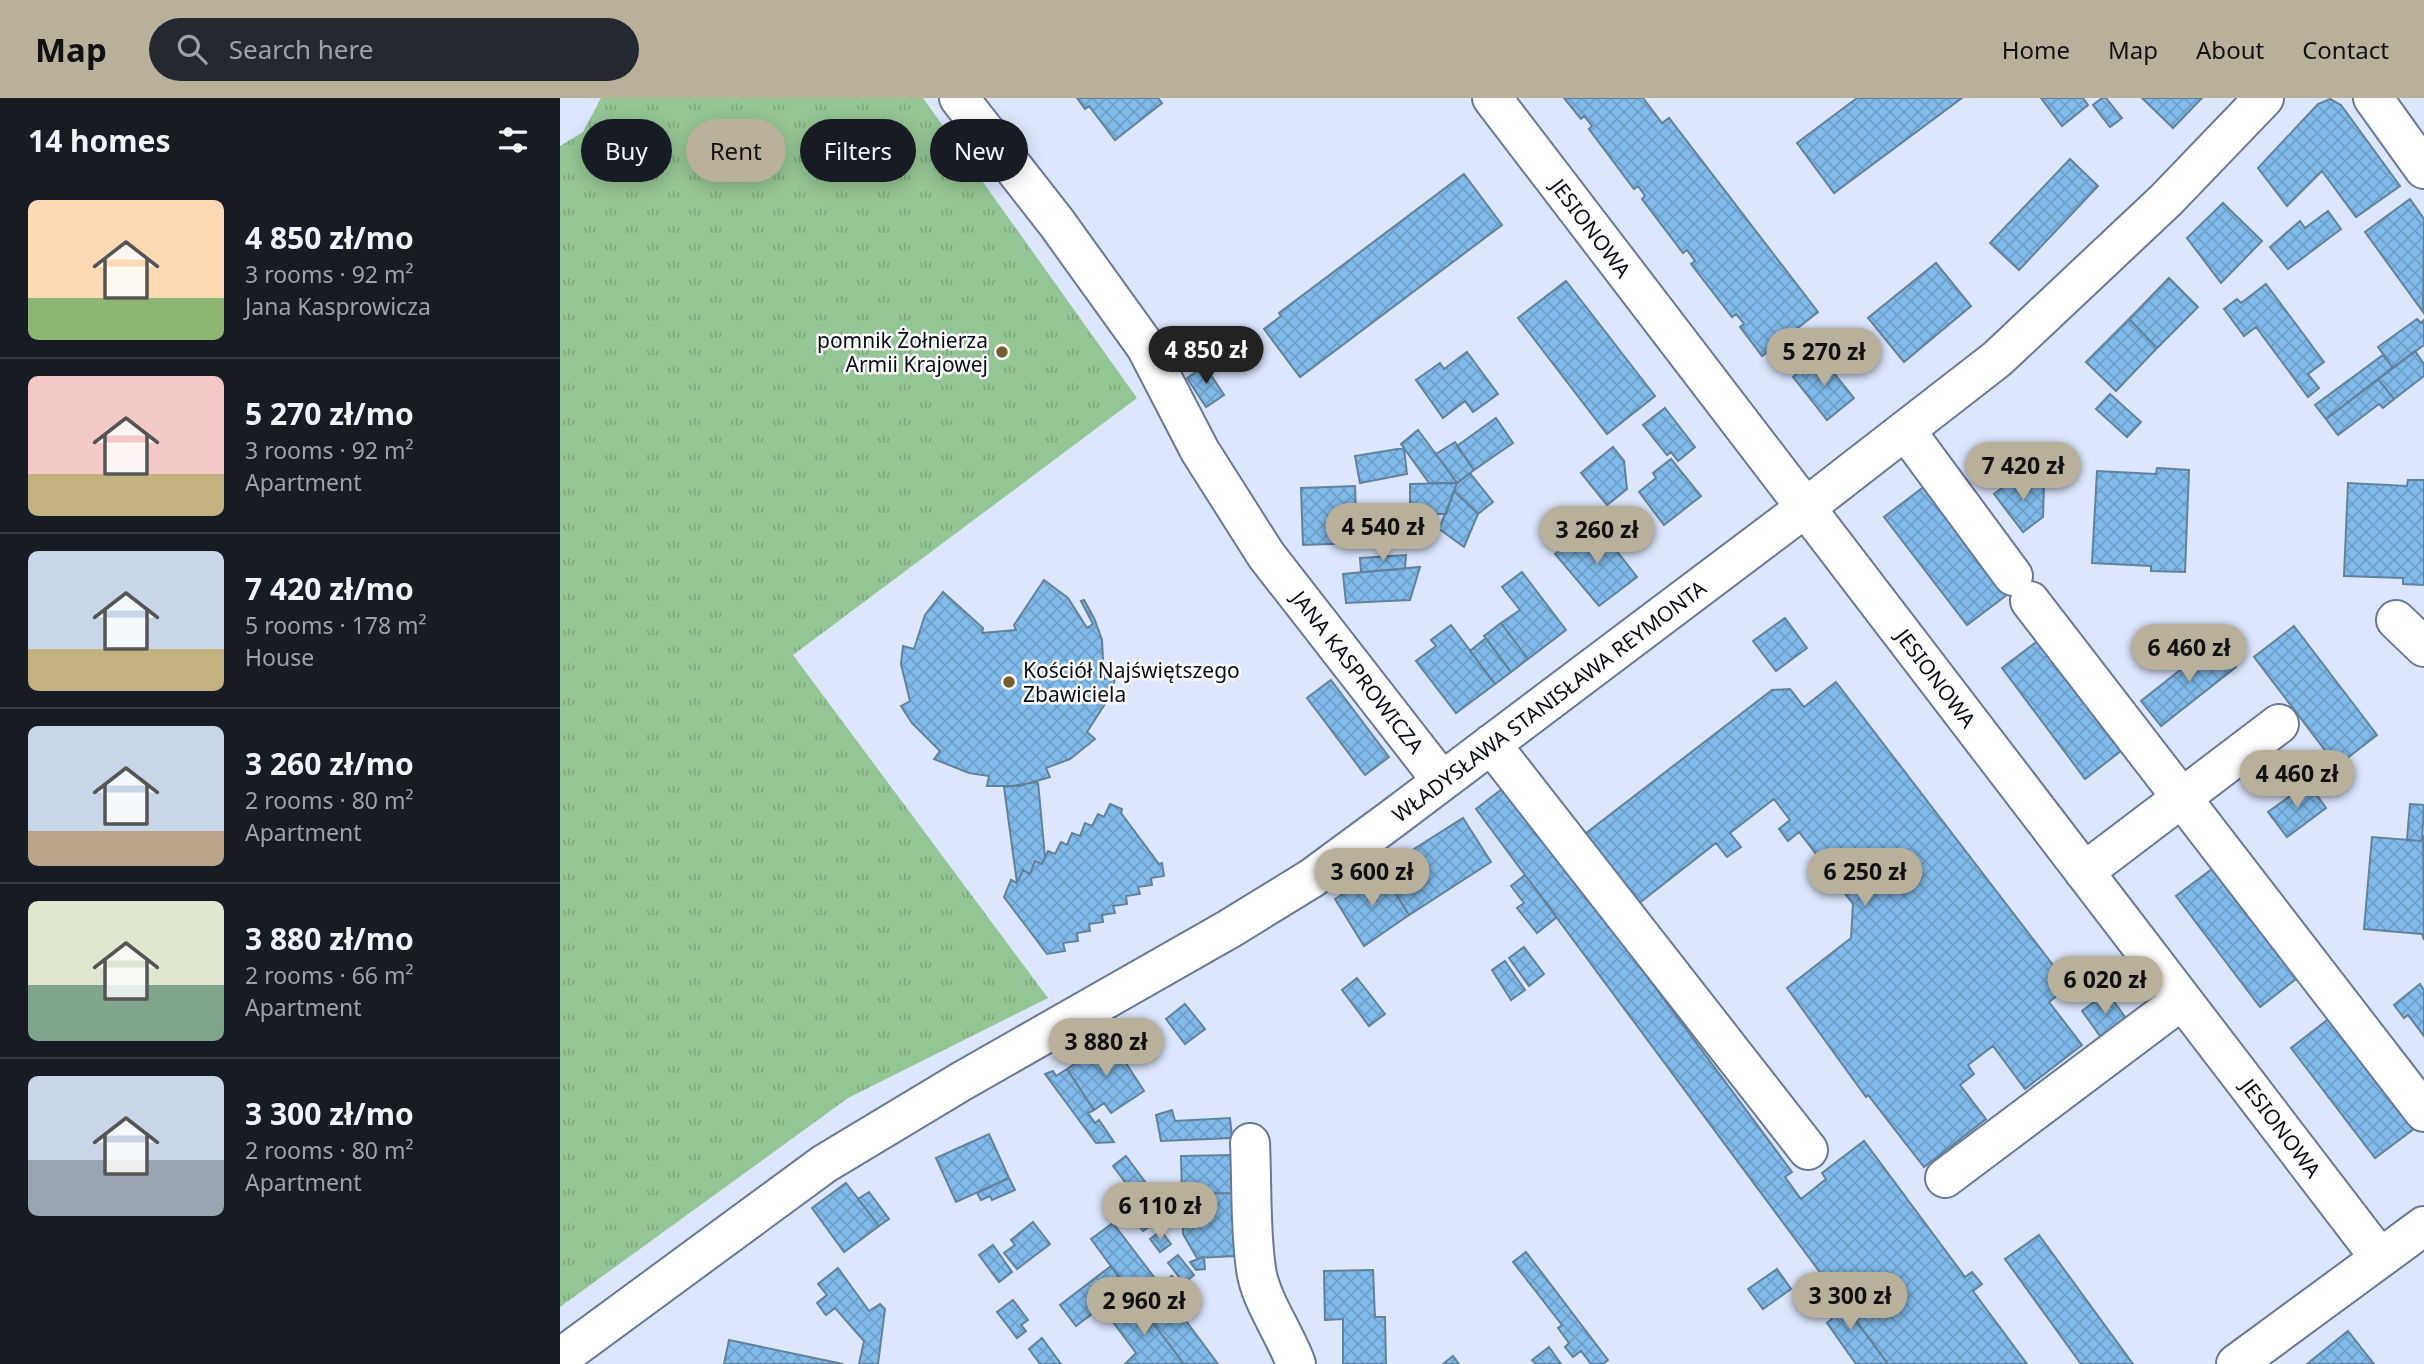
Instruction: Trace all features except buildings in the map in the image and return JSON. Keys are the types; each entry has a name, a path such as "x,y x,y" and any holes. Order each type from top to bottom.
{"street":[{"name":"JANA KASPROWICZA","path":"958,98 1052,218 1146,347 1200,451 1261,547 1442,781"},
{"name":"JESIONOWA","path":"1492,98 2380,1258"},
{"name":"WŁADYSŁAWA STANISŁAWA REYMONTA","path":"560,1358 824,1164 1312,878 1906,430 2046,315 2166,200 2264,98"},
{"path":"2373,98 2424,169"},
{"path":"1906,430 2022,588 2424,1112"},
{"path":"2396,620 2424,647"},
{"path":"2084,872 2279,724"},
{"path":"1491,744 1808,1150"},
{"path":"1945,1178 2182,1000"},
{"path":"1250,1143 1256,1270 1267,1303 1284,1332 1296,1364"},
{"path":"2236,1364 2424,1226"}],"green space":[{"path":"601,98 923,98 938,119 930,119 930,182 983,182 1137,398 793,655 1048,998 848,1098 560,1307 560,146 581,133 581,182 672,182 672,119 590,119"}],"place":[{"name":"pomnik Żołnierza Armii Krajowej","path":"1002,352"},
{"name":"Kościół Najświętszego Zbawiciela","path":"1009,682"}]}
